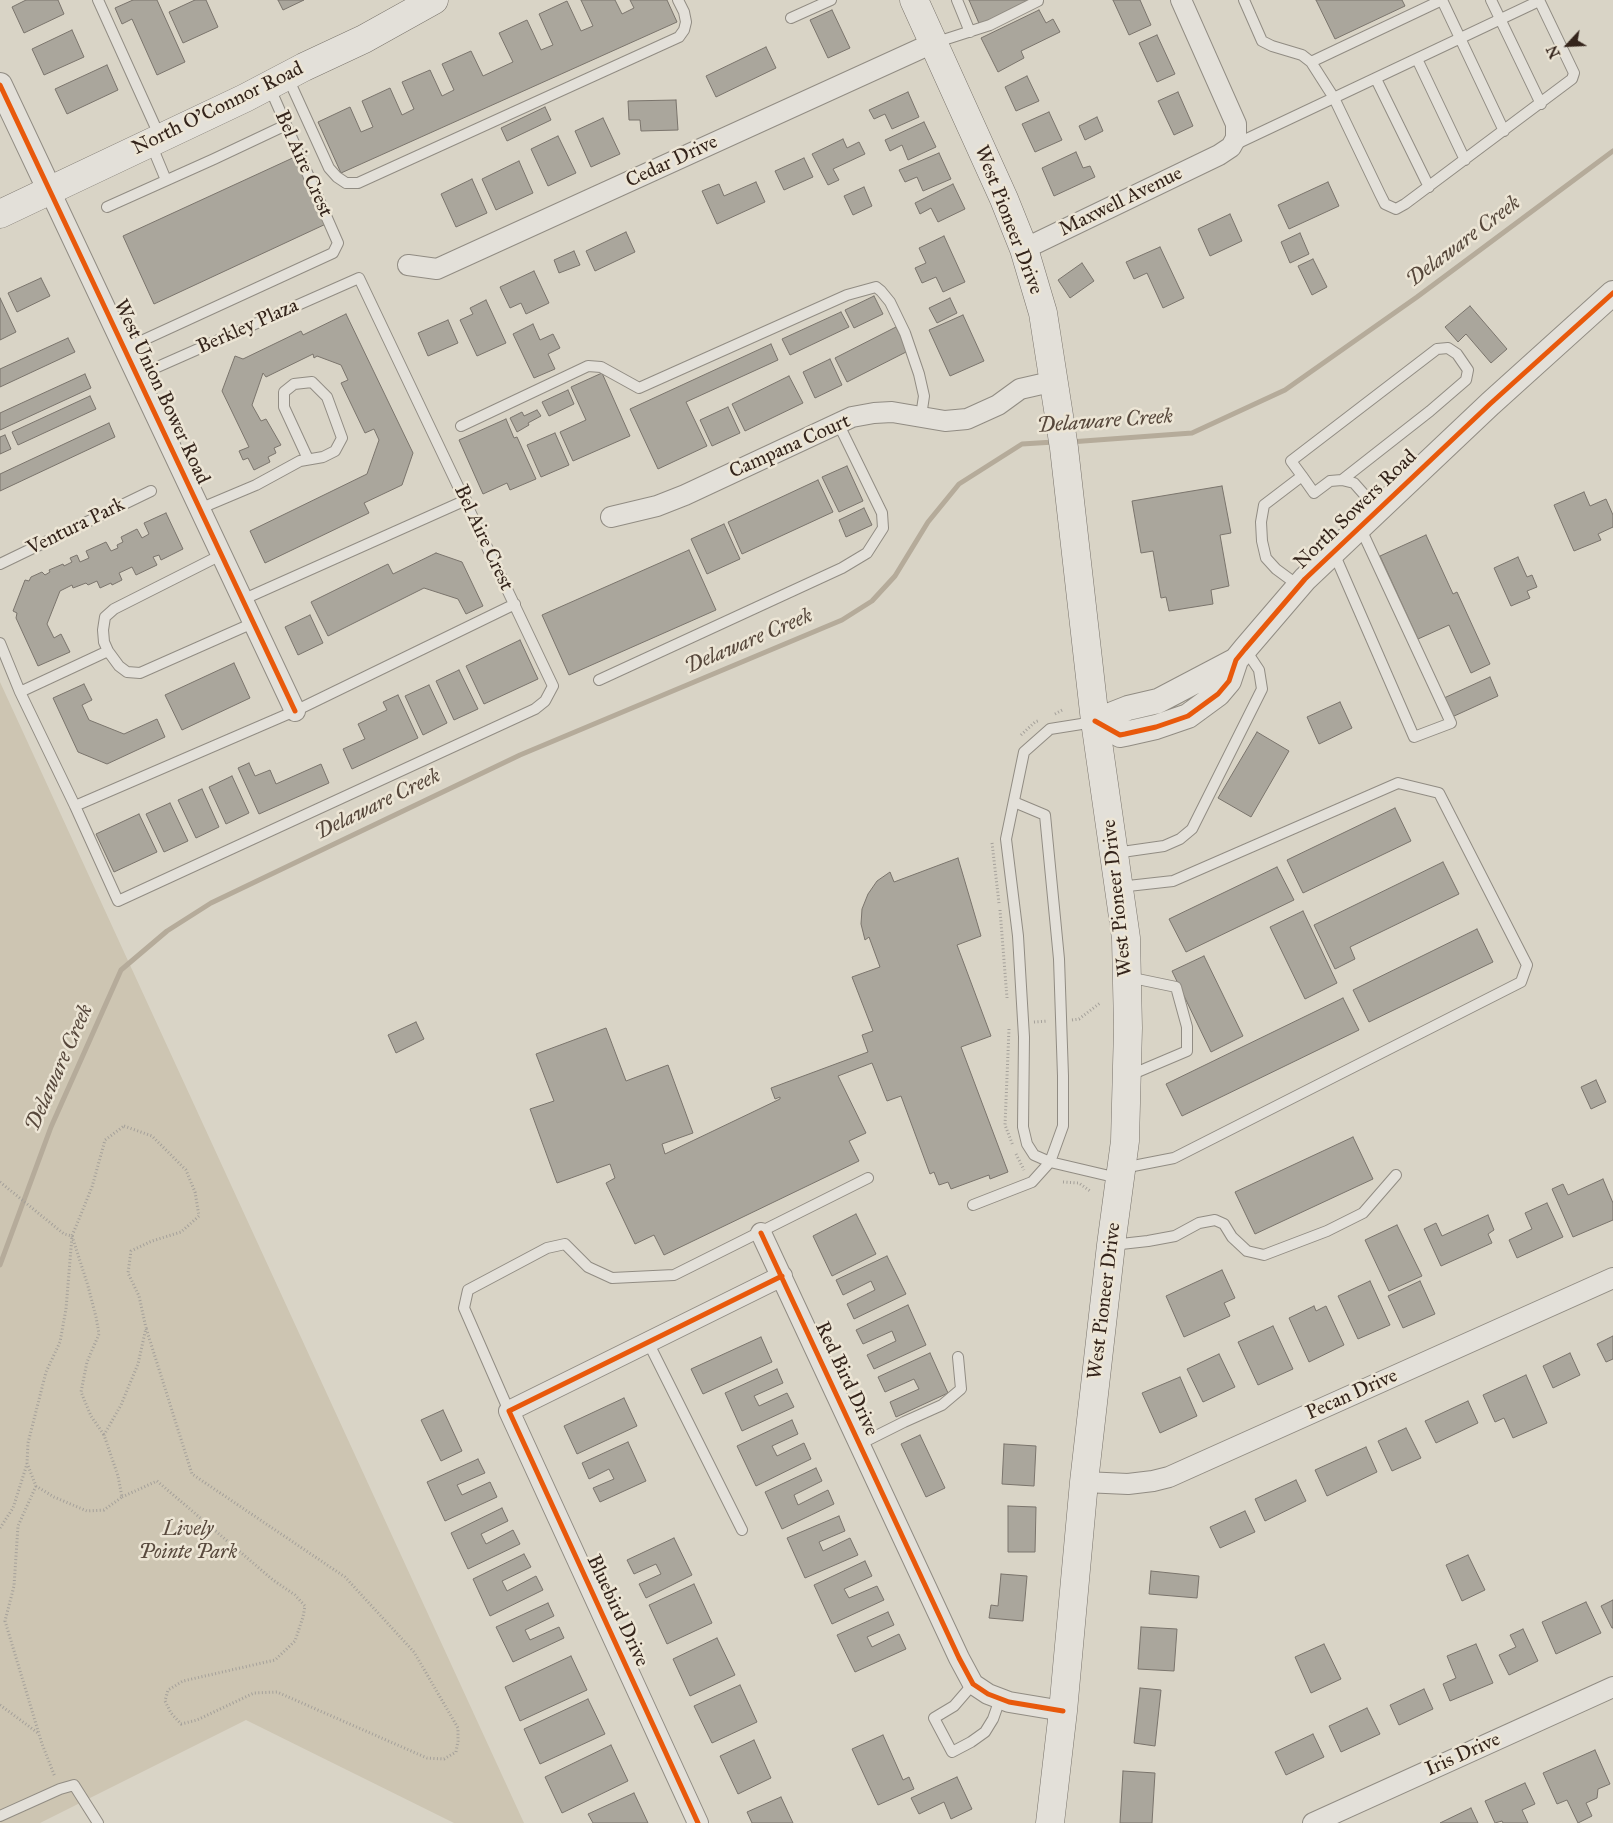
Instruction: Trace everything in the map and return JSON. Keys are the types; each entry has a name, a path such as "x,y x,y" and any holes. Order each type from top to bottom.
{"main road":[{"name":"North O'Connor Road","path":"4,209 50,191 156,141 364,39 434,0"},
{"name":"West Pioneer Drive","path":"914,0 1004,199 1024,248 1043,313 1068,475 1095,722 1126,938 1128,977 1125,1141 1084,1482 1063,1712 1050,1823"}],"street":[{"path":"1181,0 1236,124 1236,138 1225,151"},
{"name":"Cedar Drive","path":"408,265 437,269 933,43"},
{"name":"West Union Bower Road","path":"0,85 294,711"},
{"name":"Maxwell Avenue","path":"1024,248 1225,151"},
{"name":"North Sowers Road","path":"1095,722 1128,708 1158,701 1240,654 1333,550 1613,293"},
{"name":"Campana Court","path":"611,517 664,503 852,417 892,412 945,421 968,419 998,405 1020,389 1056,389"},
{"name":"Red Bird Drive","path":"761,1233 959,1658 973,1684"},
{"path":"509,1411 782,1276"},
{"name":"Pecan Drive","path":"1084,1482 1128,1484 1153,1481 1169,1476 1613,1278"},
{"name":"Bluebird Drive","path":"509,1411 698,1823"},
{"path":"973,1684 988,1694 1009,1702 1063,1712"},
{"name":"Iris Drive","path":"1313,1823 1613,1687"}],"lane":[{"path":"98,0 156,141 166,180"},
{"path":"278,81 329,168 346,183 358,183 679,37 684,30 686,22 684,12 678,0"},
{"path":"791,18 832,0"},
{"path":"957,0 970,32"},
{"path":"933,43 990,25 1038,2 1038,0"},
{"path":"1225,151 1334,98 1500,20 1539,0 1574,73 1566,86 1429,187 1396,209 1386,204 1334,98 1311,62 1302,55 1262,41 1244,0"},
{"path":"1311,62 1442,0 1504,131"},
{"path":"1491,0 1541,104"},
{"path":"1417,59 1465,160"},
{"path":"1376,79 1429,187"},
{"name":"Bel Aire Crest","path":"124,348 333,253 338,243 286,125 278,81"},
{"path":"107,207 286,125"},
{"name":"Bel Aire Crest","path":"294,711 514,604 359,278"},
{"name":"Berkley Plaza","path":"137,376 359,278"},
{"path":"461,426 588,366 601,367 639,388 847,295 876,288 890,302 905,333 923,388 921,416"},
{"path":"1342,480 1430,411 1466,380 1468,370 1456,354 1448,348 1437,349 1291,461 1314,493 1330,480 1354,483 1377,509"},
{"path":"199,509 256,485 300,461 323,457 335,451 342,438 327,397 312,382 294,384 284,392 284,407 308,459"},
{"path":"599,680 842,568 867,554 883,528 882,513 838,423"},
{"path":"1299,586 1276,569 1266,558 1262,542 1261,522 1264,505 1302,476"},
{"name":"Ventura Park","path":"0,564 151,491"},
{"path":"242,600 466,500"},
{"path":"1333,550 1414,737 1451,723 1360,526"},
{"path":"221,555 114,609 105,617 103,630 104,642 108,651 119,666 127,672 140,674 253,623"},
{"path":"0,643 20,692 118,901 535,709 544,701 553,686 514,604"},
{"path":"20,692 108,651"},
{"path":"1114,853 1164,846 1180,839 1192,829 1262,689 1259,670 1240,654"},
{"path":"75,806 294,711"},
{"path":"1095,722 1050,729 1024,752 1006,839 1019,946 1024,1037 1023,1127 1027,1144 1034,1155 1050,1162 1121,1173 1174,1158 1521,982 1528,965 1439,793 1398,783 1173,881 1119,887"},
{"path":"973,1205 1032,1182 1050,1162 1063,1126 1060,959 1045,816 1014,802"},
{"path":"1125,1077 1187,1051 1187,1027 1176,987 1128,977"},
{"path":"1111,1245 1148,1242 1175,1236 1199,1223 1215,1220 1224,1224 1232,1237 1247,1251 1264,1255 1328,1232 1363,1213 1396,1176"},
{"path":"509,1411 464,1308 468,1290 547,1248 565,1244 588,1267 612,1278 674,1276 868,1178"},
{"path":"648,1342 742,1530"},
{"path":"860,1444 942,1406 949,1400 961,1388 958,1357"},
{"path":"973,1684 954,1706 934,1718 952,1752 972,1742 985,1732 993,1719 1000,1698"},
{"path":"0,1816 60,1789 74,1785 98,1823"}],"path":[{"path":"0,1528 13,1508 27,1463 28,1443 46,1372 60,1342 66,1309 72,1236 92,1187 105,1140 124,1126 152,1136 186,1170 195,1192 198,1216 181,1232 152,1241 130,1251 128,1273 139,1296 146,1328 192,1474 345,1577 414,1652 458,1728 456,1752 444,1759 426,1758 277,1692 254,1693 197,1720 181,1724 171,1714 165,1701 168,1690 183,1680 275,1660 295,1641 305,1606 295,1595 273,1580 157,1481 122,1497 104,1510 87,1511 54,1497 36,1486 27,1463"},
{"path":"0,1182 64,1234 72,1236"},
{"path":"1063,1182 1079,1183 1090,1191"},
{"path":"72,1236 88,1286 99,1334 87,1362 81,1392 91,1416 104,1435 118,1476 122,1497"},
{"path":"104,1435 121,1405 138,1364 146,1328"},
{"path":"36,1486 18,1526 14,1586 5,1621 39,1734 60,1789"},
{"path":"0,1705 39,1734"}],"green space":[{"name":"Lively Pointe Park","path":"0,682 524,1823 454,1823 246,1720 40,1823 0,1823"}],"building":[{"path":"26,0 58,0 64,14 24,33 12,7"},
{"path":"133,0 157,0 185,62 157,75 132,19 122,24 115,8"},
{"path":"195,0 206,0 218,27 183,43 169,12"},
{"path":"278,0 304,0 283,10"},
{"path":"581,0 615,0 622,14 634,8 630,0 667,0 677,22 341,173 318,122 350,107 361,132 373,127 362,101 390,88 402,115 414,109 402,82 430,70 442,96 454,90 442,64 471,51 483,76 513,62 499,33 527,20 541,50 553,45 539,14 567,1 581,31 593,26"},
{"path":"969,0 1030,0 981,28"},
{"path":"1113,0 1140,0 1151,25 1129,35"},
{"path":"1316,0 1402,0 1405,6 1335,39"},
{"path":"832,10 850,48 828,58 810,20"},
{"path":"1039,10 1046,23 1053,19 1060,32 1021,51 1024,58 998,72 981,38"},
{"path":"72,30 84,57 44,75 32,49"},
{"path":"1157,35 1175,74 1157,82 1139,43"},
{"path":"766,47 776,68 716,97 706,76"},
{"path":"107,65 118,90 67,114 55,89"},
{"path":"1027,76 1039,101 1016,111 1005,87"},
{"path":"908,92 919,117 892,129 885,114 874,119 869,110"},
{"path":"1178,92 1193,126 1174,135 1158,101"},
{"path":"676,100 678,130 641,131 640,120 629,120 628,101"},
{"path":"545,107 551,120 507,141 501,128"},
{"path":"1049,112 1062,140 1035,152 1022,124"},
{"path":"1097,117 1103,131 1085,140 1079,126"},
{"path":"603,118 620,154 591,167 575,131"},
{"path":"924,122 936,147 908,160 902,145 890,151 885,140"},
{"path":"558,136 576,173 548,186 531,149"},
{"path":"843,139 847,148 859,142 865,154 833,169 839,180 828,185 812,154"},
{"path":"1076,152 1083,168 1090,166 1095,177 1054,196 1042,168"},
{"path":"939,153 951,179 923,191 917,177 905,182 899,170"},
{"path":"297,156 328,223 154,304 123,236"},
{"path":"804,158 813,177 784,190 775,171"},
{"path":"519,161 533,193 496,210 482,179"},
{"path":"472,179 487,213 456,227 441,194"},
{"path":"756,182 765,202 717,224 702,191 719,184 724,196"},
{"path":"1328,182 1339,206 1289,229 1278,205"},
{"path":"953,184 965,209 938,222 931,208 920,214 915,203"},
{"path":"864,187 872,206 853,215 844,196"},
{"path":"1230,214 1242,241 1210,256 1198,229"},
{"path":"626,232 635,252 595,271 586,251"},
{"path":"1300,233 1309,254 1290,263 1281,242"},
{"path":"944,236 965,282 943,292 936,277 922,283 915,268 926,263 919,248"},
{"path":"1160,247 1184,298 1163,308 1147,273 1134,279 1126,262"},
{"path":"574,251 580,265 559,273 554,260"},
{"path":"1313,259 1327,287 1312,295 1298,266"},
{"path":"1082,263 1094,281 1070,298 1058,280"},
{"path":"534,271 549,303 526,314 521,303 510,308 500,287"},
{"path":"41,278 50,296 17,312 8,293"},
{"path":"874,296 883,314 854,328 845,310"},
{"path":"0,298 16,332 0,340"},
{"path":"950,298 957,313 937,323 929,308"},
{"path":"486,300 506,343 477,356 460,320 473,314 470,308"},
{"path":"1470,306 1507,349 1491,363 1466,334 1458,342 1445,327"},
{"path":"841,312 849,327 790,355 782,339"},
{"path":"346,314 413,453 402,485 364,503 369,513 265,563 250,531 367,474 379,440 374,429 365,433 341,383 348,380 341,365 317,356 314,358 313,354 266,377 263,373 252,405 261,421 266,419 281,445 274,448 276,453 268,457 270,462 254,470 248,458 243,460 239,451 249,447 222,391 235,356 243,359 301,331 303,335"},
{"path":"963,315 984,361 950,376 929,330"},
{"path":"448,320 458,343 428,356 418,333"},
{"path":"533,324 540,340 553,334 560,348 548,354 555,369 534,378 513,334"},
{"path":"896,327 908,351 847,382 835,358"},
{"path":"68,338 75,352 0,387 0,369"},
{"path":"771,344 778,360 686,402 707,446 658,469 630,409"},
{"path":"830,359 842,385 815,398 803,372"},
{"path":"602,373 630,436 573,461 560,432 586,420 571,387"},
{"path":"85,374 91,388 0,430 0,413"},
{"path":"789,376 803,403 745,431 732,404"},
{"path":"568,390 574,404 549,416 542,402"},
{"path":"90,396 96,409 18,445 12,432"},
{"path":"728,407 740,433 712,446 700,420"},
{"path":"537,410 541,416 517,432 510,418 522,412 524,416"},
{"path":"506,419 514,438 517,437 536,479 510,490 507,483 483,494 459,440"},
{"path":"109,423 115,437 0,491 0,474"},
{"path":"555,433 569,465 541,477 527,445"},
{"path":"5,435 11,449 0,454 0,437"},
{"path":"847,466 863,501 839,512 822,477"},
{"path":"818,480 833,512 742,554 728,522"},
{"path":"1222,486 1231,533 1220,535 1229,586 1211,590 1213,604 1169,611 1166,597 1161,598 1153,551 1141,553 1132,501"},
{"path":"1584,492 1590,506 1606,499 1613,515 1613,527 1598,534 1601,540 1574,551 1554,505"},
{"path":"864,508 872,525 846,537 839,520"},
{"path":"166,513 183,549 161,560 159,555 153,557 157,565 136,575 132,567 119,573 122,580 112,585 111,583 100,588 97,581 73,588 72,585 60,591 47,624 54,638 61,634 70,652 38,666 16,618 17,613 13,611 25,580 29,581 31,577 42,572 45,575 50,572 49,570 63,564 64,566 72,562 70,558 77,555 80,562 89,558 86,551 106,542 111,551 118,548 117,545 123,542 121,537 137,529 142,538 149,534 144,523"},
{"path":"724,524 740,559 707,574 691,539"},
{"path":"1426,535 1453,594 1457,592 1490,664 1471,673 1449,625 1418,639 1380,556"},
{"path":"689,550 716,610 569,675 542,615"},
{"path":"436,553 462,562 483,606 466,614 458,599 424,588 328,636 311,602 388,564 393,574"},
{"path":"1518,557 1527,577 1532,575 1537,587 1527,591 1530,598 1511,606 1494,568"},
{"path":"310,615 323,643 298,655 285,627"},
{"path":"520,640 538,679 484,704 466,666"},
{"path":"234,663 250,698 182,730 165,695"},
{"path":"459,670 478,709 454,720 436,681"},
{"path":"1490,677 1498,696 1452,717 1444,698"},
{"path":"84,684 92,700 82,705 89,720 124,734 157,719 165,737 107,764 78,752 53,698"},
{"path":"429,685 447,723 423,735 405,696"},
{"path":"398,695 418,738 352,769 343,749 365,739 358,724 387,710 383,702"},
{"path":"1340,702 1352,728 1319,744 1307,717"},
{"path":"1257,732 1289,751 1251,817 1218,798"},
{"path":"249,763 255,776 270,770 276,784 321,764 329,783 259,814 238,768"},
{"path":"232,776 249,813 226,824 209,787"},
{"path":"202,789 219,827 196,838 178,800"},
{"path":"170,803 188,841 164,852 146,814"},
{"path":"1395,808 1411,841 1303,893 1287,860"},
{"path":"139,814 157,852 114,872 96,834"},
{"path":"958,858 981,936 957,945 991,1036 961,1047 1008,1172 990,1179 989,1175 951,1189 948,1182 939,1185 934,1172 930,1174 901,1096 887,1101 872,1063 838,1076 866,1133 849,1141 859,1161 664,1255 654,1235 635,1244 606,1183 615,1178 610,1164 557,1183 530,1109 554,1101 536,1054 606,1028 626,1081 668,1065 693,1133 662,1144 665,1154 780,1099 780,1097 775,1099 771,1088 868,1052 862,1035 873,1031 852,977 880,967 869,937 865,940 861,924 862,909 868,894 877,881 890,872 894,882"},
{"path":"1443,862 1459,894 1350,947 1355,959 1335,969 1314,925"},
{"path":"1277,867 1294,900 1186,952 1169,919"},
{"path":"1303,911 1337,983 1305,999 1270,927"},
{"path":"1477,929 1493,962 1369,1022 1353,990"},
{"path":"1204,956 1243,1036 1211,1052 1172,971"},
{"path":"1343,998 1359,1030 1182,1116 1166,1084"},
{"path":"416,1022 424,1039 396,1053 388,1035"},
{"path":"1596,1080 1606,1102 1591,1109 1581,1087"},
{"path":"1353,1137 1373,1179 1255,1234 1235,1192"},
{"path":"1603,1179 1613,1203 1613,1220 1573,1237 1552,1189 1563,1184 1568,1195"},
{"path":"1547,1203 1563,1237 1517,1258 1509,1240 1532,1229 1525,1213"},
{"path":"856,1214 876,1254 832,1276 813,1236"},
{"path":"1488,1215 1494,1230 1488,1234 1492,1243 1441,1266 1424,1229 1436,1223 1442,1236"},
{"path":"1397,1225 1422,1276 1389,1291 1365,1240"},
{"path":"887,1256 906,1294 854,1319 847,1304 875,1290 871,1281 843,1295 836,1280"},
{"path":"1222,1270 1235,1298 1224,1303 1230,1316 1184,1337 1166,1296"},
{"path":"1370,1281 1390,1325 1358,1339 1338,1296"},
{"path":"1420,1281 1435,1314 1403,1328 1388,1296"},
{"path":"908,1305 926,1345 874,1369 867,1355 896,1341 892,1331 863,1344 856,1330"},
{"path":"1314,1306 1316,1311 1326,1306 1344,1345 1309,1362 1289,1318"},
{"path":"1273,1326 1293,1369 1258,1385 1238,1342"},
{"path":"1613,1336 1613,1359 1606,1362 1597,1344"},
{"path":"761,1337 772,1362 703,1394 691,1369"},
{"path":"930,1353 948,1393 896,1417 890,1402 919,1389 914,1379 885,1392 878,1377"},
{"path":"1570,1353 1580,1375 1553,1388 1543,1366"},
{"path":"1219,1354 1235,1387 1203,1402 1187,1369"},
{"path":"777,1369 783,1383 754,1396 759,1406 787,1393 794,1407 742,1431 725,1393"},
{"path":"1526,1375 1547,1423 1513,1438 1504,1418 1495,1422 1483,1395"},
{"path":"1180,1377 1197,1416 1160,1433 1142,1393"},
{"path":"624,1398 637,1426 577,1454 564,1426"},
{"path":"1468,1401 1478,1423 1436,1443 1425,1421"},
{"path":"443,1410 462,1451 441,1461 421,1420"},
{"path":"792,1420 798,1434 772,1446 777,1456 804,1443 811,1459 756,1486 737,1446"},
{"path":"1406,1428 1421,1458 1392,1471 1378,1441"},
{"path":"920,1435 945,1488 926,1497 901,1444"},
{"path":"628,1442 646,1481 600,1502 593,1488 614,1479 609,1469 589,1479 582,1463"},
{"path":"1004,1444 1036,1446 1034,1486 1002,1484"},
{"path":"1366,1447 1377,1472 1327,1496 1315,1470"},
{"path":"478,1459 485,1473 457,1485 462,1495 490,1482 497,1497 445,1521 427,1482"},
{"path":"816,1468 822,1481 794,1495 798,1505 828,1490 834,1504 782,1529 765,1492"},
{"path":"1296,1480 1306,1501 1265,1521 1255,1499"},
{"path":"1008,1506 1036,1507 1035,1552 1008,1552"},
{"path":"502,1508 508,1521 481,1534 486,1544 513,1530 520,1544 468,1569 451,1533"},
{"path":"1245,1511 1255,1532 1220,1548 1210,1527"},
{"path":"839,1516 845,1531 819,1542 823,1551 850,1538 858,1555 805,1578 787,1538"},
{"path":"674,1538 692,1575 646,1598 639,1584 661,1574 656,1564 634,1574 627,1560"},
{"path":"524,1554 531,1567 502,1581 507,1591 536,1576 543,1590 490,1616 473,1579"},
{"path":"1468,1555 1485,1590 1462,1601 1446,1565"},
{"path":"865,1561 872,1576 844,1589 849,1598 877,1586 884,1600 832,1624 814,1585"},
{"path":"1151,1571 1199,1576 1197,1598 1149,1594"},
{"path":"1001,1574 1027,1576 1023,1621 989,1618 991,1605 998,1606"},
{"path":"694,1584 712,1623 667,1644 649,1605"},
{"path":"1613,1600 1613,1628 1612,1628 1601,1606"},
{"path":"1586,1602 1601,1633 1556,1654 1542,1622"},
{"path":"548,1603 554,1616 525,1630 530,1640 559,1627 564,1638 513,1662 496,1627"},
{"path":"888,1612 894,1625 867,1637 872,1647 899,1634 906,1649 855,1672 837,1635"},
{"path":"1141,1627 1177,1629 1174,1671 1138,1669"},
{"path":"1523,1629 1538,1661 1509,1675 1499,1655 1516,1647 1510,1635"},
{"path":"717,1638 735,1675 690,1696 673,1659"},
{"path":"1324,1644 1341,1679 1311,1693 1295,1657"},
{"path":"1476,1644 1493,1683 1450,1701 1443,1684 1456,1678 1447,1656"},
{"path":"571,1656 587,1690 520,1721 505,1687"},
{"path":"740,1685 757,1722 712,1743 694,1706"},
{"path":"1140,1688 1161,1690 1155,1746 1134,1743"},
{"path":"1424,1689 1433,1709 1399,1725 1390,1705"},
{"path":"588,1699 605,1734 540,1764 524,1729"},
{"path":"1367,1708 1380,1734 1341,1752 1329,1726"},
{"path":"1313,1734 1324,1757 1286,1775 1275,1752"},
{"path":"883,1735 903,1780 909,1777 914,1789 878,1805 852,1749"},
{"path":"754,1740 771,1778 738,1794 720,1756"},
{"path":"611,1745 628,1781 562,1813 545,1777"},
{"path":"1595,1750 1610,1784 1598,1789 1597,1798 1586,1803 1592,1816 1578,1823 1567,1800 1557,1804 1543,1773"},
{"path":"1123,1771 1155,1773 1152,1823 1120,1823"},
{"path":"957,1777 972,1809 951,1819 944,1802 919,1814 911,1798"},
{"path":"1525,1783 1535,1804 1522,1810 1528,1823 1503,1823 1502,1821 1495,1823 1485,1801"},
{"path":"634,1793 648,1823 593,1823 588,1814"},
{"path":"781,1797 793,1823 752,1823 747,1812"},
{"path":"1471,1808 1478,1823 1440,1823"}],"waterway":[{"name":"Delaware Creek","path":"1070,442 1192,433 1285,390 1417,297 1613,151"},
{"name":"Delaware Creek","path":"0,1265 51,1127 121,970 167,931 211,903 520,755 842,620 872,601 895,576 928,522 959,484 1022,444 1054,442"}],"cycle path":[{"path":"0,85 295,711"},
{"path":"1095,721 1120,735 1125,734 1156,727 1188,716 1218,694 1229,681 1236,660 1305,579 1490,404 1613,293"},
{"path":"761,1233 959,1658 973,1684 988,1694 1009,1702 1063,1711"},
{"path":"698,1823 509,1411 782,1276"}]}
